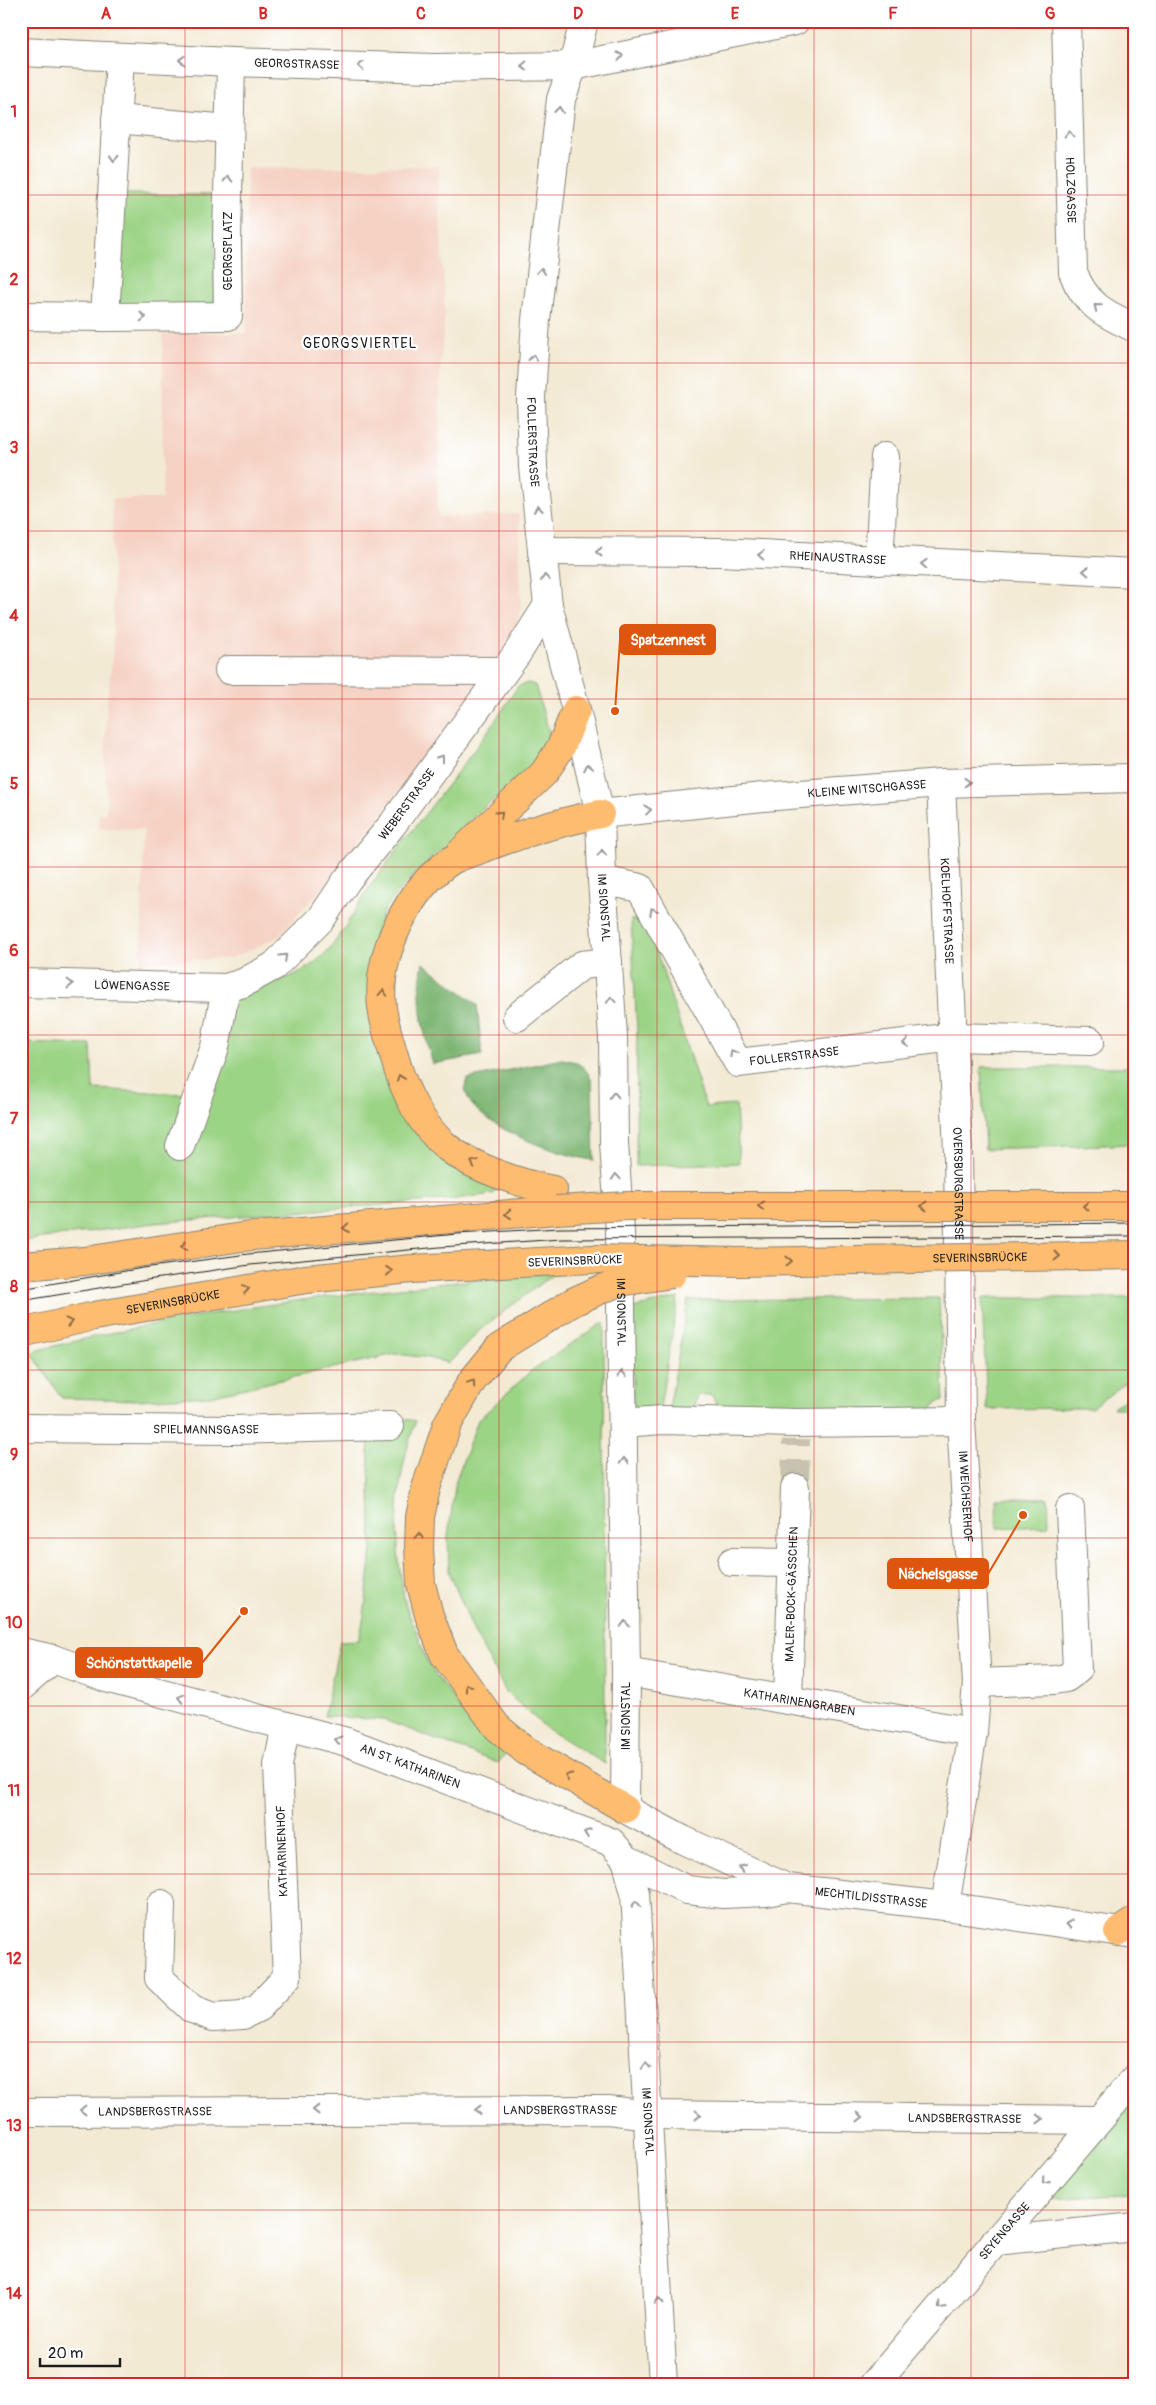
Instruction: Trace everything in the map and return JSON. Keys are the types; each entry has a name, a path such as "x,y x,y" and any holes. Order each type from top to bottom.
{"main road":[{"path":"554,1200 470,1161 448,1148 431,1131 401,1082 382,1006 384,973 390,946 401,918 412,900 430,880 544,774 561,747 576,710"},
{"path":"453,860 525,832 562,821 600,814"},
{"path":"21,1266 85,1261 242,1237 554,1200 628,1206 1135,1206"},
{"name":"SEVERINSBRÜCKE","path":"21,1333 94,1316 306,1279 412,1269 591,1259 740,1262 1135,1255"},
{"path":"625,1809 526,1751 497,1727 444,1654 429,1615 421,1584 420,1517 426,1488 447,1425 472,1381 499,1348 573,1302 620,1282 740,1262"}],"street":[{"name":"FOLLERSTRASSE","path":"584,21 572,66 560,99 536,320 530,397 533,467 548,605 576,710 600,814"},
{"name":"GEORGSTRASSE","path":"21,52 231,62 435,68 572,66 795,21"},
{"name":"HOLZGASSE","path":"1066,21 1073,272 1079,289 1096,308 1135,328"},
{"path":"104,317 120,57"},
{"name":"GEORGSPLATZ","path":"21,316 228,316 231,62"},
{"path":"116,120 229,129"},
{"path":"879,561 885,457"},
{"name":"RHEINAUSTRASSE","path":"542,551 720,552 1135,573"},
{"name":"WEBERSTRASSE","path":"235,985 274,966 321,920 347,880 392,825 504,671 548,605"},
{"path":"229,670 504,671"},
{"name":"KLEINE WITSCHGASSE","path":"600,814 763,797 941,783 1135,778"},
{"name":"KOELHOFFSTRASSE","path":"941,783 954,1037"},
{"name":"IM SIONSTAL","path":"600,814 602,880 613,1038 614,1143 620,1232 626,1672 625,1809"},
{"name":"FOLLERSTRASSE","path":"602,880 640,888 738,1063 954,1037 1090,1041"},
{"path":"517,1016 582,965 608,962"},
{"name":"LÖWENGASSE","path":"21,983 235,985"},
{"path":"180,1146 235,985"},
{"name":"OVERSBURGSTRASSE","path":"954,1037 962,1421"},
{"path":"623,1423 668,1420 796,1431 962,1421"},
{"name":"IM WEICHSERHOF","path":"945,1906 973,1732 977,1683 962,1421"},
{"name":"SPIELMANNSGASSE","path":"21,1428 231,1430 390,1426"},
{"name":"MALER-BOCK-GÄSSCHEN","path":"788,1700 795,1488"},
{"path":"977,1683 1054,1680 1066,1678 1077,1670 1070,1509"},
{"path":"732,1562 792,1563"},
{"name":"AN ST. KATHARINEN","path":"21,1652 53,1659 106,1678 348,1742 611,1842 626,1859 687,1890 723,1894 766,1892 787,1888"},
{"path":"21,1687 53,1659"},
{"name":"KATHARINENGRABEN","path":"626,1672 973,1732"},
{"name":"KATHARINENHOF","path":"161,1904 159,1978 192,2009 213,2017 243,2015 259,2007 287,1977 278,1765 286,1726"},
{"name":"MECHTILDISSTRASSE","path":"625,1809 683,1840 787,1888 1129,1929"},
{"name":"IM SIONSTAL","path":"626,1859 635,1893 663,2384"},
{"name":"SEYENGASSE","path":"874,2384 1135,2078"},
{"name":"LANDSBERGSTRASSE","path":"21,2112 608,2110 649,2115 1098,2120"},
{"path":"995,2241 1135,2227"}],"shaded area":[{"path":"439,166 445,312 440,374 439,468 437,468 438,517 519,514 521,609 516,625 491,672 335,874 278,937 232,958 141,962 144,830 99,829 99,813 105,814 107,804 105,762 107,701 113,653 112,499 162,499 163,333 246,333 247,168"}],"green space":[{"path":"120,194 215,195 214,315 114,317"},
{"path":"529,683 535,685 552,742 539,762 516,783 483,808 405,884 384,910 376,932 372,952 381,1061 389,1085 440,1155 498,1189 492,1194 456,1199 155,1223 21,1241 21,1043 91,1045 93,1089 186,1094 220,1000 296,974 318,960 326,952 341,934 373,882 484,737 518,686"},
{"path":"645,915 706,1107 736,1105 739,1163 636,1166 637,1031 631,920"},
{"path":"423,963 477,1004 482,1055 433,1064 421,1014 420,990"},
{"path":"562,1059 580,1065 592,1081 594,1160 560,1152 514,1134 492,1122 476,1109 466,1094 467,1079"},
{"path":"981,1067 1135,1067 1135,1144 985,1149"},
{"path":"556,1272 481,1329 449,1363 423,1357 395,1354 210,1396 137,1400 62,1398 31,1352 95,1336 226,1311 424,1285"},
{"path":"678,1298 659,1414 633,1414 633,1308"},
{"path":"939,1298 944,1400 937,1402 931,1410 786,1416 718,1408 712,1395 697,1395 694,1406 688,1415 668,1414 688,1300"},
{"path":"982,1298 1135,1298 1135,1376 1091,1408 987,1409"},
{"path":"604,1322 605,1764 547,1729 506,1692 475,1634 449,1572 448,1536 456,1480 478,1420 531,1371"},
{"path":"1135,1392 1135,1408 1113,1408"},
{"path":"404,1419 416,1421 404,1464 398,1508 398,1553 405,1601 427,1661 435,1674 463,1710 507,1752 498,1763 384,1720 324,1716 340,1641 359,1640 364,1616 372,1551 368,1436 397,1435"},
{"path":"996,1498 1048,1498 1049,1524 1047,1526 997,1528"},
{"path":"1135,2093 1135,2194 1050,2199"}],"tunnel":[{"path":"795,1488 796,1440"}],"tram line":[{"path":"21,1289 143,1268 248,1254 457,1234 560,1228 1135,1223"},
{"path":"21,1301 250,1265 440,1247 562,1239 1135,1236"}],"place":[{"name":"Spatzennest","path":"615,711"},
{"name":"Nächelsgasse","path":"1023,1515"},
{"name":"Schönstattkapelle","path":"244,1611"}],"district":[{"name":"GEORGSVIERTEL","path":"360,343"}]}
